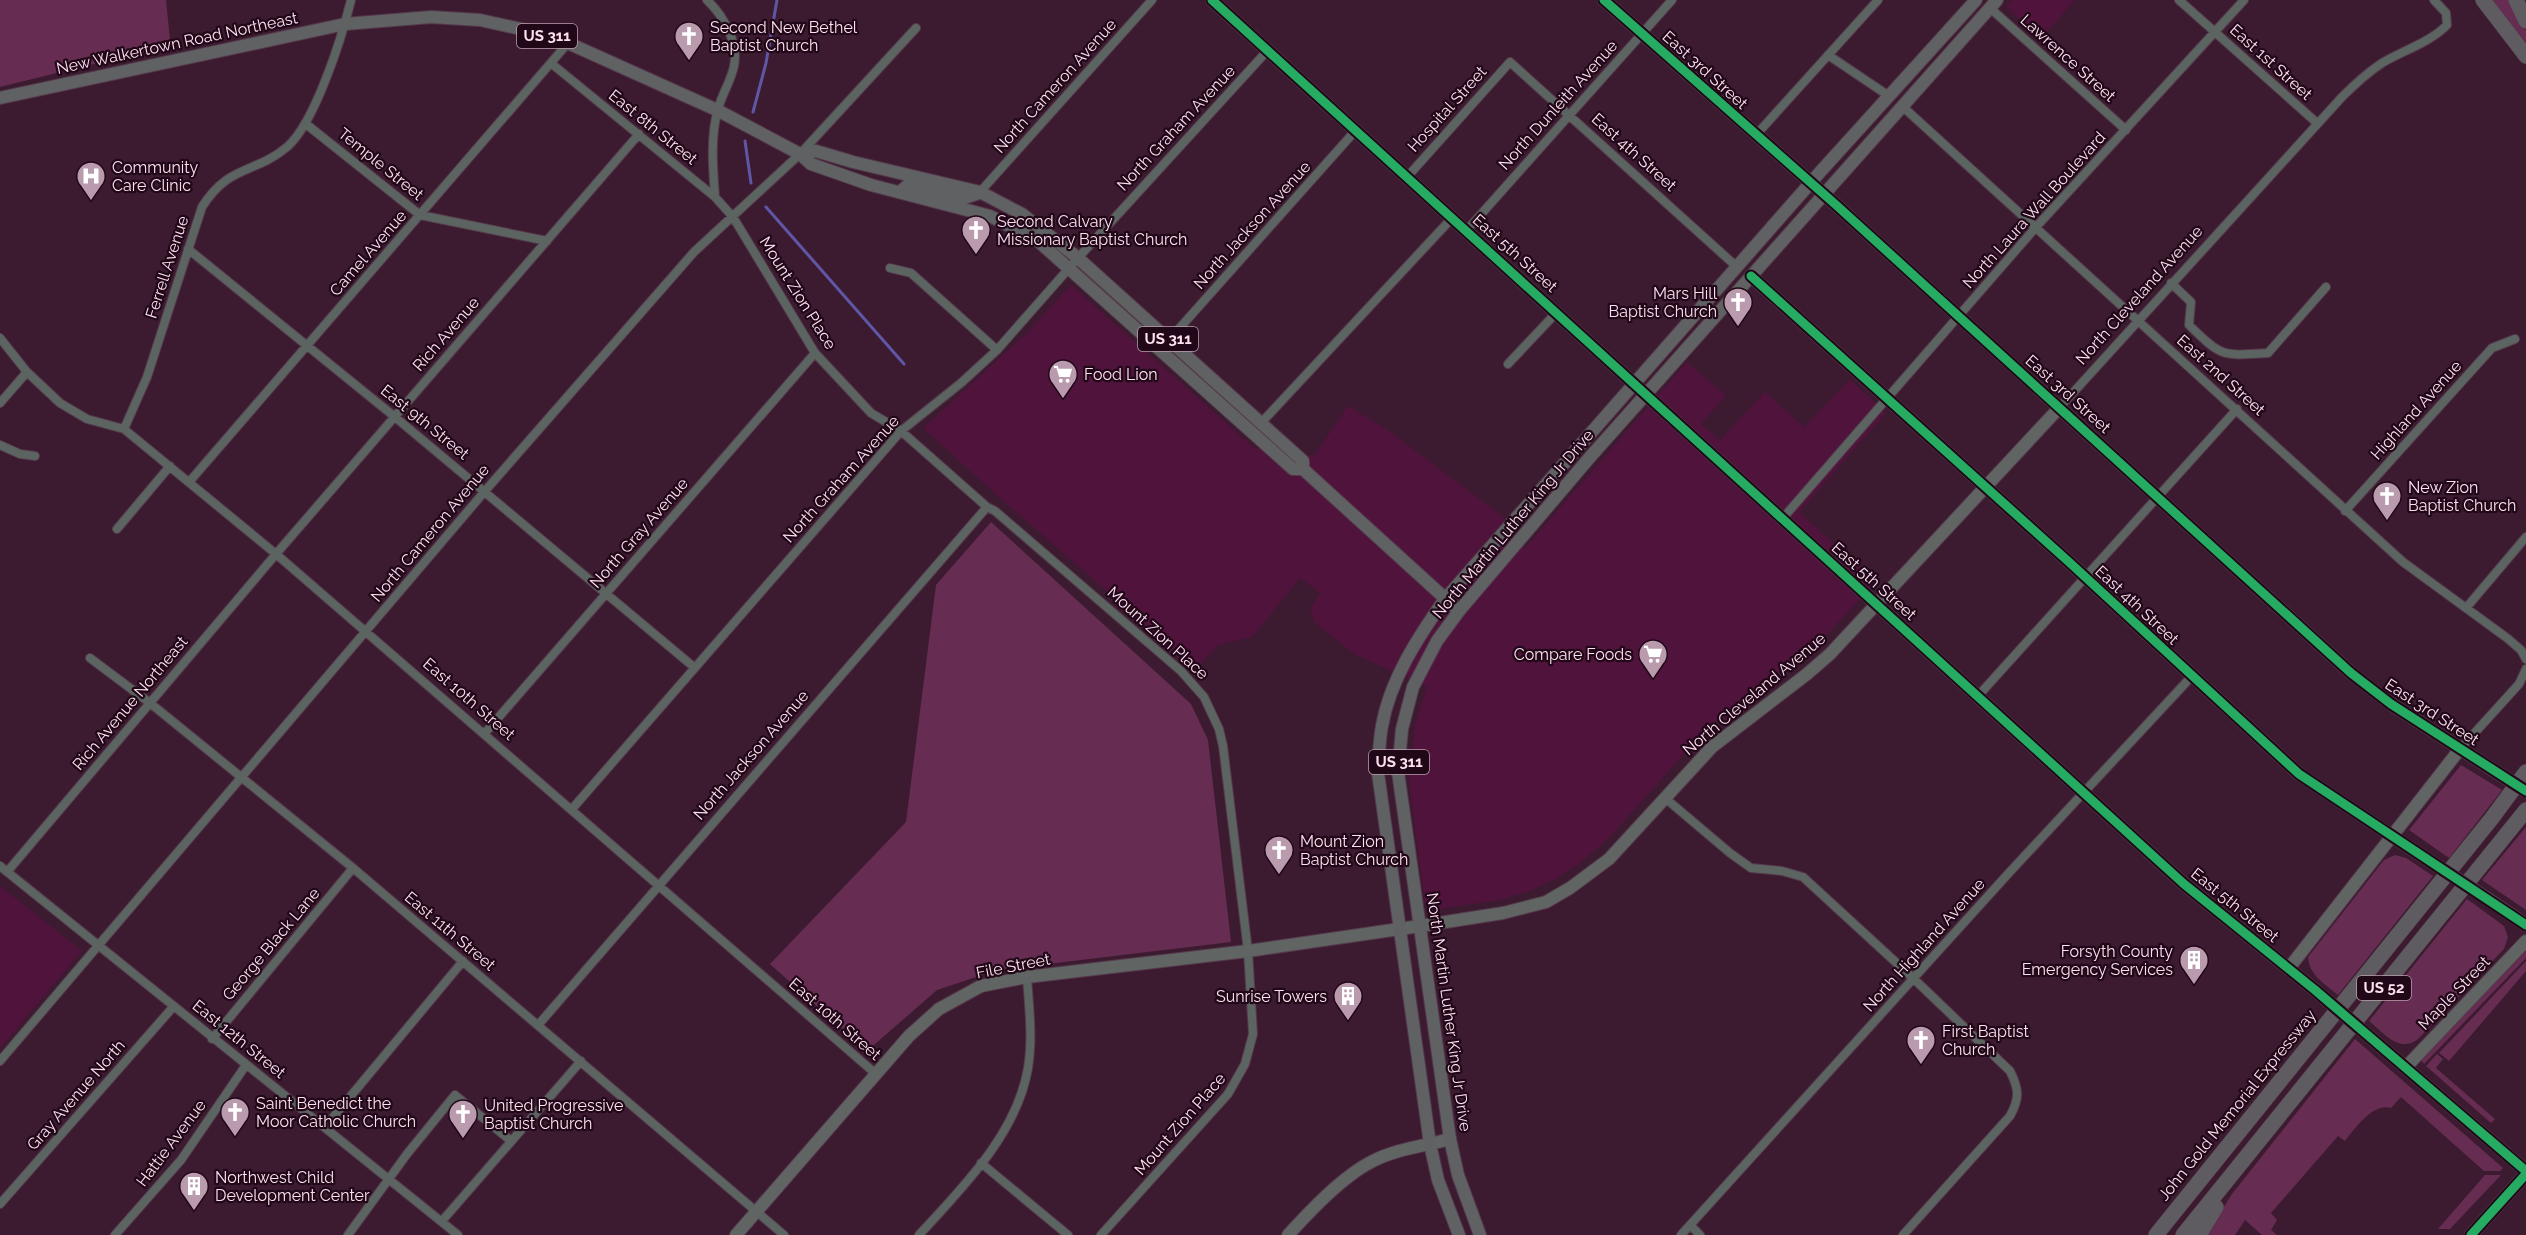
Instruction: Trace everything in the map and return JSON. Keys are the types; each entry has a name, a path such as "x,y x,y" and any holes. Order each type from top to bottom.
{"highway":[{"path":"2483,0 2526,56"},
{"path":"2516,0 2526,21"},
{"name":"John Gold Memorial Expressway","path":"2156,1235 2526,772"},
{"name":"US 52","path":"2183,1235 2526,810"},
{"path":"2199,1235 2241,1166"}],"main road":[{"name":"North Martin Luther King Jr Drive","path":"1459,1235 1438,1180 1430,1144 1377,772 1382,726 1400,673 1421,633 1445,599 1810,184 1976,0"},
{"name":"North Martin Luther King Jr Drive","path":"1480,1235 1458,1174 1450,1139 1398,772 1402,729 1413,687 1437,641 1459,611 1645,395 1994,4"},
{"name":"New Walkertown Road Northeast","path":"0,98 345,24 431,17 480,20 530,31 568,43 717,110 801,154 811,164 900,192 990,216 1037,240 1074,263 1169,340 1303,461 1303,469"},
{"name":"New Walkertown Road Northeast","path":"801,154 816,151 980,192 1022,214 1293,469 1303,469 1459,611"},
{"path":"900,192 908,184 964,198 980,192"},
{"path":"2471,1235 2526,1173"}],"street":[{"name":"Ferrell Avenue","path":"124,429 147,377 202,207 218,186 243,169 286,148 306,124 345,24 351,0"},
{"path":"707,0 725,25 735,56 731,78 717,110 712,157 715,197"},
{"name":"North Cameron Avenue","path":"980,192 1152,0"},
{"name":"East 5th Street","path":"1212,0 2215,910 2289,968 2372,1038 2526,1173"},
{"name":"East 3rd Street","path":"1604,0 1959,316 2351,673 2391,704 2526,791"},
{"name":"North Dunleith Avenue","path":"1467,230 1672,0"},
{"path":"1756,135 1878,0"},
{"name":"East 1st Street","path":"2179,0 2317,123"},
{"name":"North Laura Wall Boulevard","path":"1783,518 2036,227 2244,0"},
{"name":"North Cleveland Avenue","path":"1399,929 1503,913 1546,902 1570,888 1609,859 1712,747 1807,674 1878,605 2317,123 2364,76 2438,34 2447,26 2446,14 2434,0"},
{"name":"Lawrence Street","path":"1994,4 2126,130"},
{"name":"North Cameron Avenue","path":"0,1061 485,491 694,252 801,154 916,28"},
{"name":"Camel Avenue","path":"190,481 568,43"},
{"name":"North Graham Avenue","path":"572,809 901,430 961,383 997,350 1268,50"},
{"path":"1828,55 1889,96"},
{"name":"East 4th Street","path":"1509,62 1737,267"},
{"name":"Hospital Street","path":"1408,176 1509,62"},
{"name":"East 8th Street","path":"552,64 715,197 733,216"},
{"name":"East 2nd Street","path":"1902,106 2237,409 2345,511 2403,562 2521,650 2526,659"},
{"name":"Temple Street","path":"306,124 420,215 547,241"},
{"name":"North Jackson Avenue","path":"1169,340 1356,130"},
{"name":"Rich Avenue","path":"276,554 639,134"},
{"name":"Mount Zion Place","path":"733,216 815,353 871,413 901,430 987,507 995,511 1181,671 1204,697 1219,729 1248,951 1253,1034 1238,1080 1194,1134 1101,1235"},
{"path":"1261,423 1453,217"},
{"name":"East 9th Street","path":"188,249 485,491 605,595 695,668"},
{"path":"890,268 911,273 997,350"},
{"name":"East 4th Street","path":"1751,276 1986,487 2299,774 2526,925"},
{"path":"2171,283 2191,302 2188,325 2216,351 2234,355 2268,353 2326,287"},
{"path":"1508,364 1557,312"},
{"name":"East 10th Street","path":"0,338 27,372 72,411 87,419 124,429 190,481 485,733 876,1074"},
{"name":"Highland Avenue","path":"2345,511 2492,348 2515,339"},
{"name":"North Gray Avenue","path":"485,733 815,353"},
{"path":"0,403 27,372"},
{"path":"1978,696 2237,409"},
{"path":"0,445 20,454 35,456"},
{"path":"117,529 170,466"},
{"name":"North Jackson Avenue","path":"539,1024 987,507"},
{"path":"2466,608 2526,537"},
{"name":"Rich Avenue Northeast","path":"4,869 150,703 276,554"},
{"name":"East 11th Street","path":"90,658 150,703 353,868 539,1024 784,1235"},
{"path":"2289,968 2460,748 2519,684 2526,669"},
{"name":"North Highland Avenue","path":"1681,1235 2192,676"},
{"path":"1665,798 1751,868 1782,871 1803,878 1914,979 2010,1071 2017,1086 2018,1097 2010,1116 1903,1235"},
{"name":"George Black Lane","path":"212,1039 353,868"},
{"name":"East 12th Street","path":"4,869 212,1039 458,1235"},
{"name":"File Street","path":"736,1235 909,1036 939,1009 981,986 1027,977 1248,951 1399,929"},
{"name":"Maple Street","path":"2406,1067 2526,941"},
{"path":"325,1127 463,961"},
{"path":"919,1235 981,1163 1004,1130 1018,1102 1026,1078 1030,1051 1027,977"},
{"name":"Gray Avenue North","path":"0,1204 174,1006"},
{"path":"442,1221 581,1061"},
{"name":"Hattie Avenue","path":"115,1235 181,1160 246,1065"},
{"path":"348,1235 455,1095 511,1141"},
{"path":"1288,1235 1320,1202 1370,1162 1400,1150 1450,1139"},
{"path":"981,1163 1068,1235"},
{"path":"1690,1225 1700,1235"}],"shaded area":[{"path":"0,0 166,0 171,50 89,65 0,87"},
{"path":"2011,0 2075,0 2041,39 2006,7"},
{"path":"2491,0 2510,0 2526,31 2526,47"},
{"path":"1071,285 1253,447 1314,456 1348,406 1389,431 1501,515 1525,548 1687,362 1726,396 1701,424 1720,440 1765,392 1804,427 1850,379 1886,413 1799,512 1876,582 1821,641 1752,690 1707,728 1610,837 1584,860 1554,880 1529,891 1500,900 1432,910 1425,903 1409,781 1415,725 1427,687 1356,655 1315,623 1310,609 1320,593 1300,578 1252,637 1218,645 1196,669 923,428 1026,334"},
{"path":"991,522 1191,704 1208,740 1231,942 997,970 937,990 867,1051 770,964 906,822 936,585"},
{"path":"2461,765 2502,790 2449,858 2409,830"},
{"path":"2526,827 2526,910 2482,880"},
{"path":"2395,855 2406,858 2433,876 2338,995 2311,969 2308,957 2384,860"},
{"path":"0,886 82,951 0,1048"},
{"path":"2467,899 2504,926 2508,937 2504,949 2418,1039 2404,1044 2392,1040 2369,1021"},
{"path":"2526,951 2526,958 2424,1064 2421,1060"},
{"path":"2526,961 2526,971 2449,1061 2439,1053"},
{"path":"2355,1039 2503,1168 2500,1171 2484,1171 2401,1097 2391,1108 2384,1107 2371,1113 2345,1141 2338,1136 2271,1213 2277,1220 2271,1230 2277,1235 2262,1235 2245,1220 2235,1235 2206,1235 2232,1194"},
{"path":"2437,1054 2443,1059 2436,1068 2495,1119 2491,1123 2426,1066"},
{"path":"2485,1175 2501,1175 2450,1229 2438,1229"}],"waterway":[{"path":"753,112 766,63 777,0"},
{"path":"745,141 751,183"},
{"path":"766,207 904,364"}],"cycle path":[{"path":"1212,0 2184,884 2315,990 2526,1171"},
{"path":"1604,0 1835,204 2351,673 2391,704 2526,791"},
{"path":"1751,276 2069,562 2299,774 2526,925"},
{"path":"2471,1235 2526,1174"}],"place":[{"name":"Second New Bethel Baptist Church","path":"689,62"},
{"name":"Community Care Clinic","path":"91,202"},
{"name":"Second Calvary Missionary Baptist Church","path":"976,256"},
{"name":"Mars Hill Baptist Church","path":"1738,328"},
{"name":"Food Lion","path":"1063,400"},
{"name":"New Zion Baptist Church","path":"2387,522"},
{"name":"Compare Foods","path":"1653,680"},
{"name":"Mount Zion Baptist Church","path":"1279,876"},
{"name":"Forsyth County Emergency Services","path":"2194,986"},
{"name":"Sunrise Towers","path":"1348,1022"},
{"name":"First Baptist Church","path":"1921,1066"},
{"name":"Saint Benedict the Moor Catholic Church","path":"235,1138"},
{"name":"United Progressive Baptist Church","path":"463,1140"},
{"name":"Northwest Child Development Center","path":"194,1212"}]}
